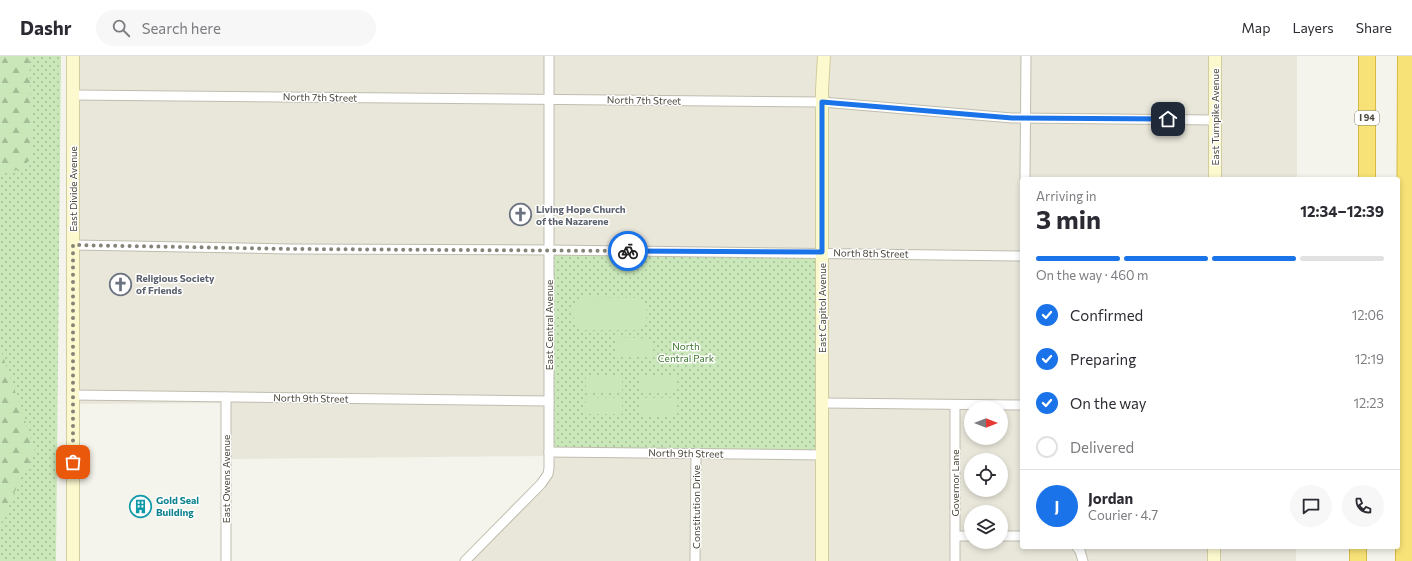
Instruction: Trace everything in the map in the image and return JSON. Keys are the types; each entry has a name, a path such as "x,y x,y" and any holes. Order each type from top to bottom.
{"highway":[{"name":"I 94","path":"1367,56 1367,177"},
{"path":"1404,561 1406,56"},
{"path":"1405,378 1412,561"},
{"path":"1358,549 1358,561"},
{"path":"1366,549 1366,561"}],"street":[{"name":"East Divide Avenue","path":"73,56 73,561"},
{"name":"East Central Avenue","path":"465,561 545,480 549,468 549,56"},
{"name":"East Capitol Avenue","path":"822,561 822,102 824,56"},
{"path":"1025,177 1026,56"},
{"name":"East Turnpike Avenue","path":"1215,56 1215,177"},
{"name":"North 7th Street","path":"73,95 822,102 1026,118 1215,120"},
{"name":"North 8th Street","path":"73,245 290,249 822,252 1020,256"},
{"name":"North 9th Street","path":"73,396 549,401"},
{"name":"East Owens Avenue","path":"226,397 226,561"},
{"path":"823,403 1020,405"},
{"name":"Governor Lane","path":"955,405 955,561"},
{"name":"North 9th Street","path":"549,452 823,455"},
{"name":"Constitution Drive","path":"695,561 696,453"},
{"path":"955,536 964,536"},
{"path":"1008,536 1020,536"},
{"path":"1078,549 1083,561"},
{"path":"1214,549 1214,561"}],"shaded area":[{"path":"79,56 1297,56 1297,177 1020,177 1020,549 1296,549 1296,561 459,561 534,486 544,474 548,456 231,459 231,403 80,404"}],"green space":[{"path":"0,56 61,56 56,561 0,561"},
{"path":"0,56 29,56 33,157 20,169 5,173 0,170"},
{"name":"North Central Park","path":"549,250 822,252 823,455 549,452"},
{"path":"583,297 639,298 646,307 646,319 644,326 637,330 580,330 574,323 573,308 577,300"},
{"path":"615,337 653,339 652,357 615,355"},
{"path":"0,348 35,452 22,475 0,526"},
{"path":"586,375 622,376 622,392 586,392"},
{"path":"641,376 677,376 677,393 641,392"},
{"path":"586,397 622,398 622,414 585,414"},
{"path":"641,398 677,398 677,415 641,415"}],"way so far":[{"path":"73,462 73,245 290,249 364,248 628,251"}],"place":[{"name":"Living Hope Church of the Nazarene","path":"521,215"},
{"name":"Religious Society of Friends","path":"121,284"},
{"name":"Gold Seal Building","path":"140,506"}],"route":[{"path":"628,251 822,252 822,102 837,102 1012,118 1168,119"}]}
